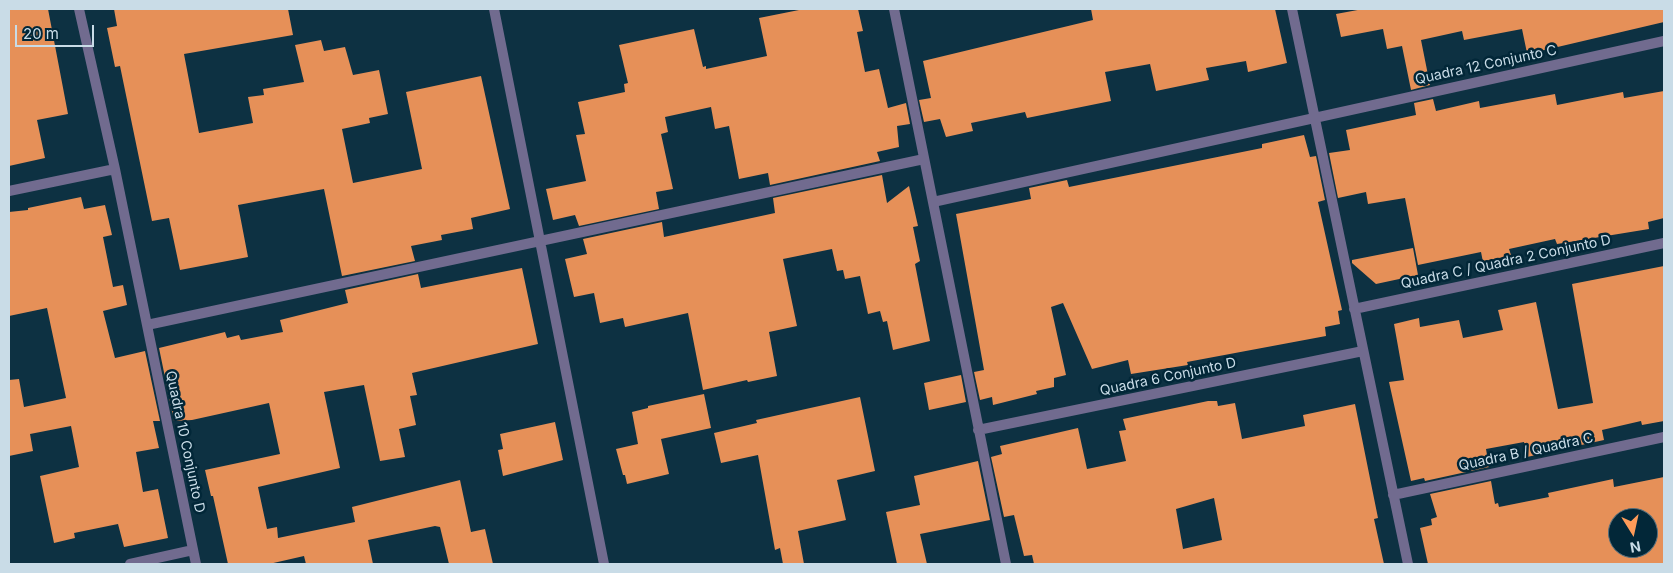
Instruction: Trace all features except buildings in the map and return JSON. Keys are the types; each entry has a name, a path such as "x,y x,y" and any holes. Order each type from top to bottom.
{"street":[{"name":"Quadra 10 Conjunto D","path":"79,9 115,169 196,564"},
{"path":"494,9 604,564"},
{"path":"894,9 1006,564"},
{"path":"1292,9 1408,564"},
{"name":"Quadra 12 Conjunto C","path":"933,202 1664,41"},
{"path":"147,325 924,159"},
{"path":"9,191 115,169"},
{"name":"Quadra C / Quadra 2 Conjunto D","path":"1354,309 1664,243"},
{"name":"Quadra 6 Conjunto D","path":"978,430 1363,351"},
{"name":"Quadra B / Quadra C","path":"1393,495 1664,437"},
{"path":"130,564 193,550"}]}
